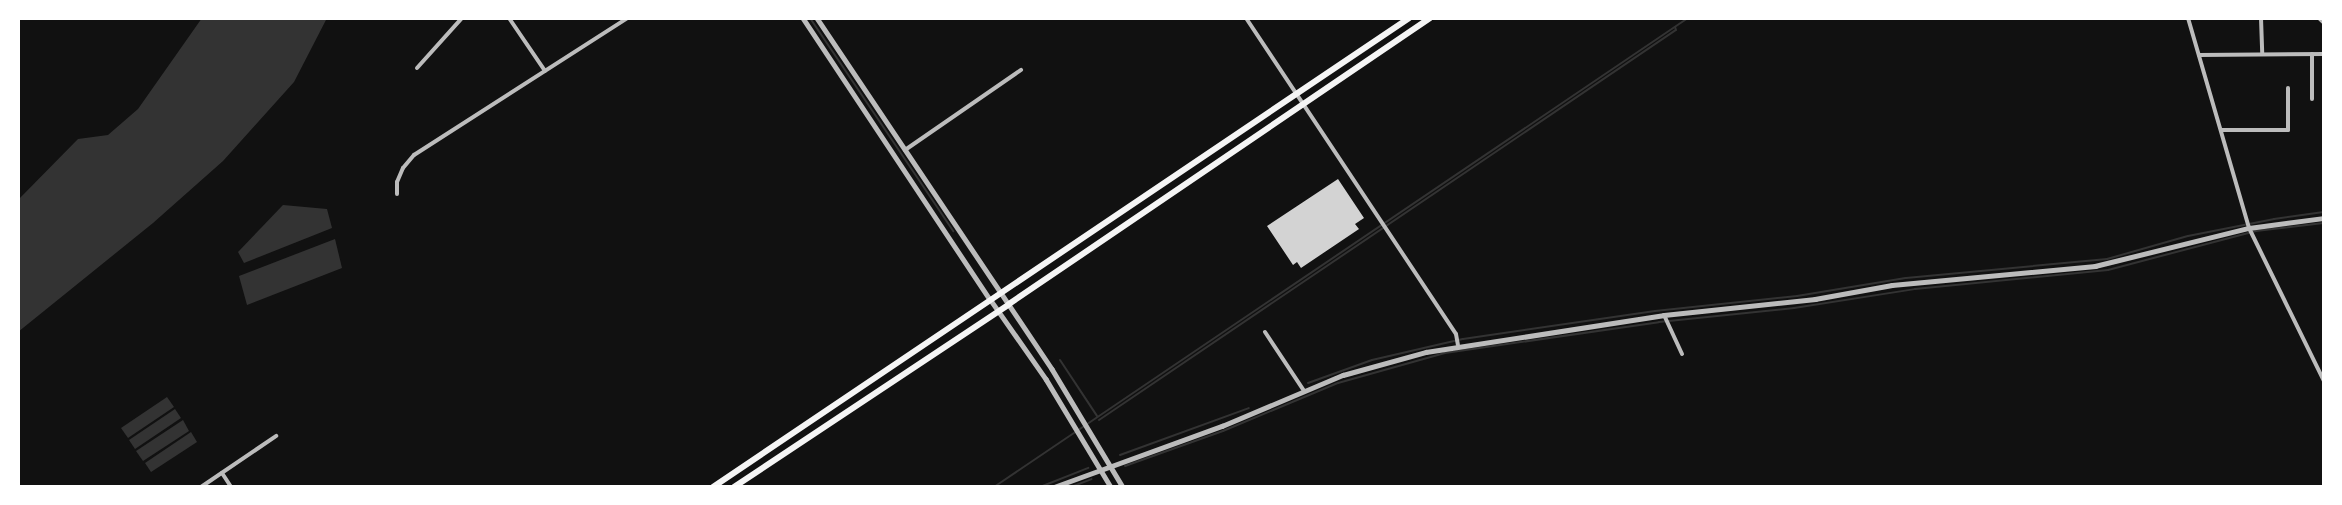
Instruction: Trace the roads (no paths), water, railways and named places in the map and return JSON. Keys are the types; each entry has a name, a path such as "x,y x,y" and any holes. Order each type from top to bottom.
{"highway":[{"path":"713,487 1000,291 1409,18"},
{"path":"734,487 998,312 1430,18"}],"street":[{"path":"417,68 462,18"},
{"path":"509,18 545,71"},
{"path":"397,194 397,182 403,168 414,155 627,18"},
{"path":"804,18 998,312 1046,379 1112,487"},
{"path":"817,18 1009,304 1113,465 1124,487"},
{"path":"1246,18 1456,334 1458,345"},
{"path":"2187,18 2222,130 2249,228 2324,381"},
{"path":"2262,18 2262,54"},
{"path":"2319,18 2324,23"},
{"path":"2312,54 2312,99"},
{"path":"2199,55 2324,54"},
{"path":"905,150 1022,70"},
{"path":"2222,130 2288,130 2288,88"},
{"path":"1054,487 1222,426 1304,391 1384,362 1458,345 1664,315 1788,303 1915,283 2095,266 2249,228 2324,218"},
{"path":"1664,315 1682,354"},
{"path":"1265,332 1304,391"},
{"path":"201,487 276,436"},
{"path":"222,473 231,487"}],"waterway":[{"path":"810,18 953,231"},
{"path":"994,487 1688,18"},
{"path":"1099,420 1676,30 1675,27"},
{"path":"1308,383 1372,360 1463,339 1655,311 1797,296 1906,278 2107,259 2188,236 2324,212"},
{"path":"1125,466 1223,431 1338,383 1445,353 1659,322 1794,308 1915,289 2108,270 2256,231 2324,223"},
{"path":"1060,360 1097,416"},
{"path":"1120,455 1249,408"},
{"path":"1040,487 1088,468"},
{"path":"1071,487 1092,479"}]}
